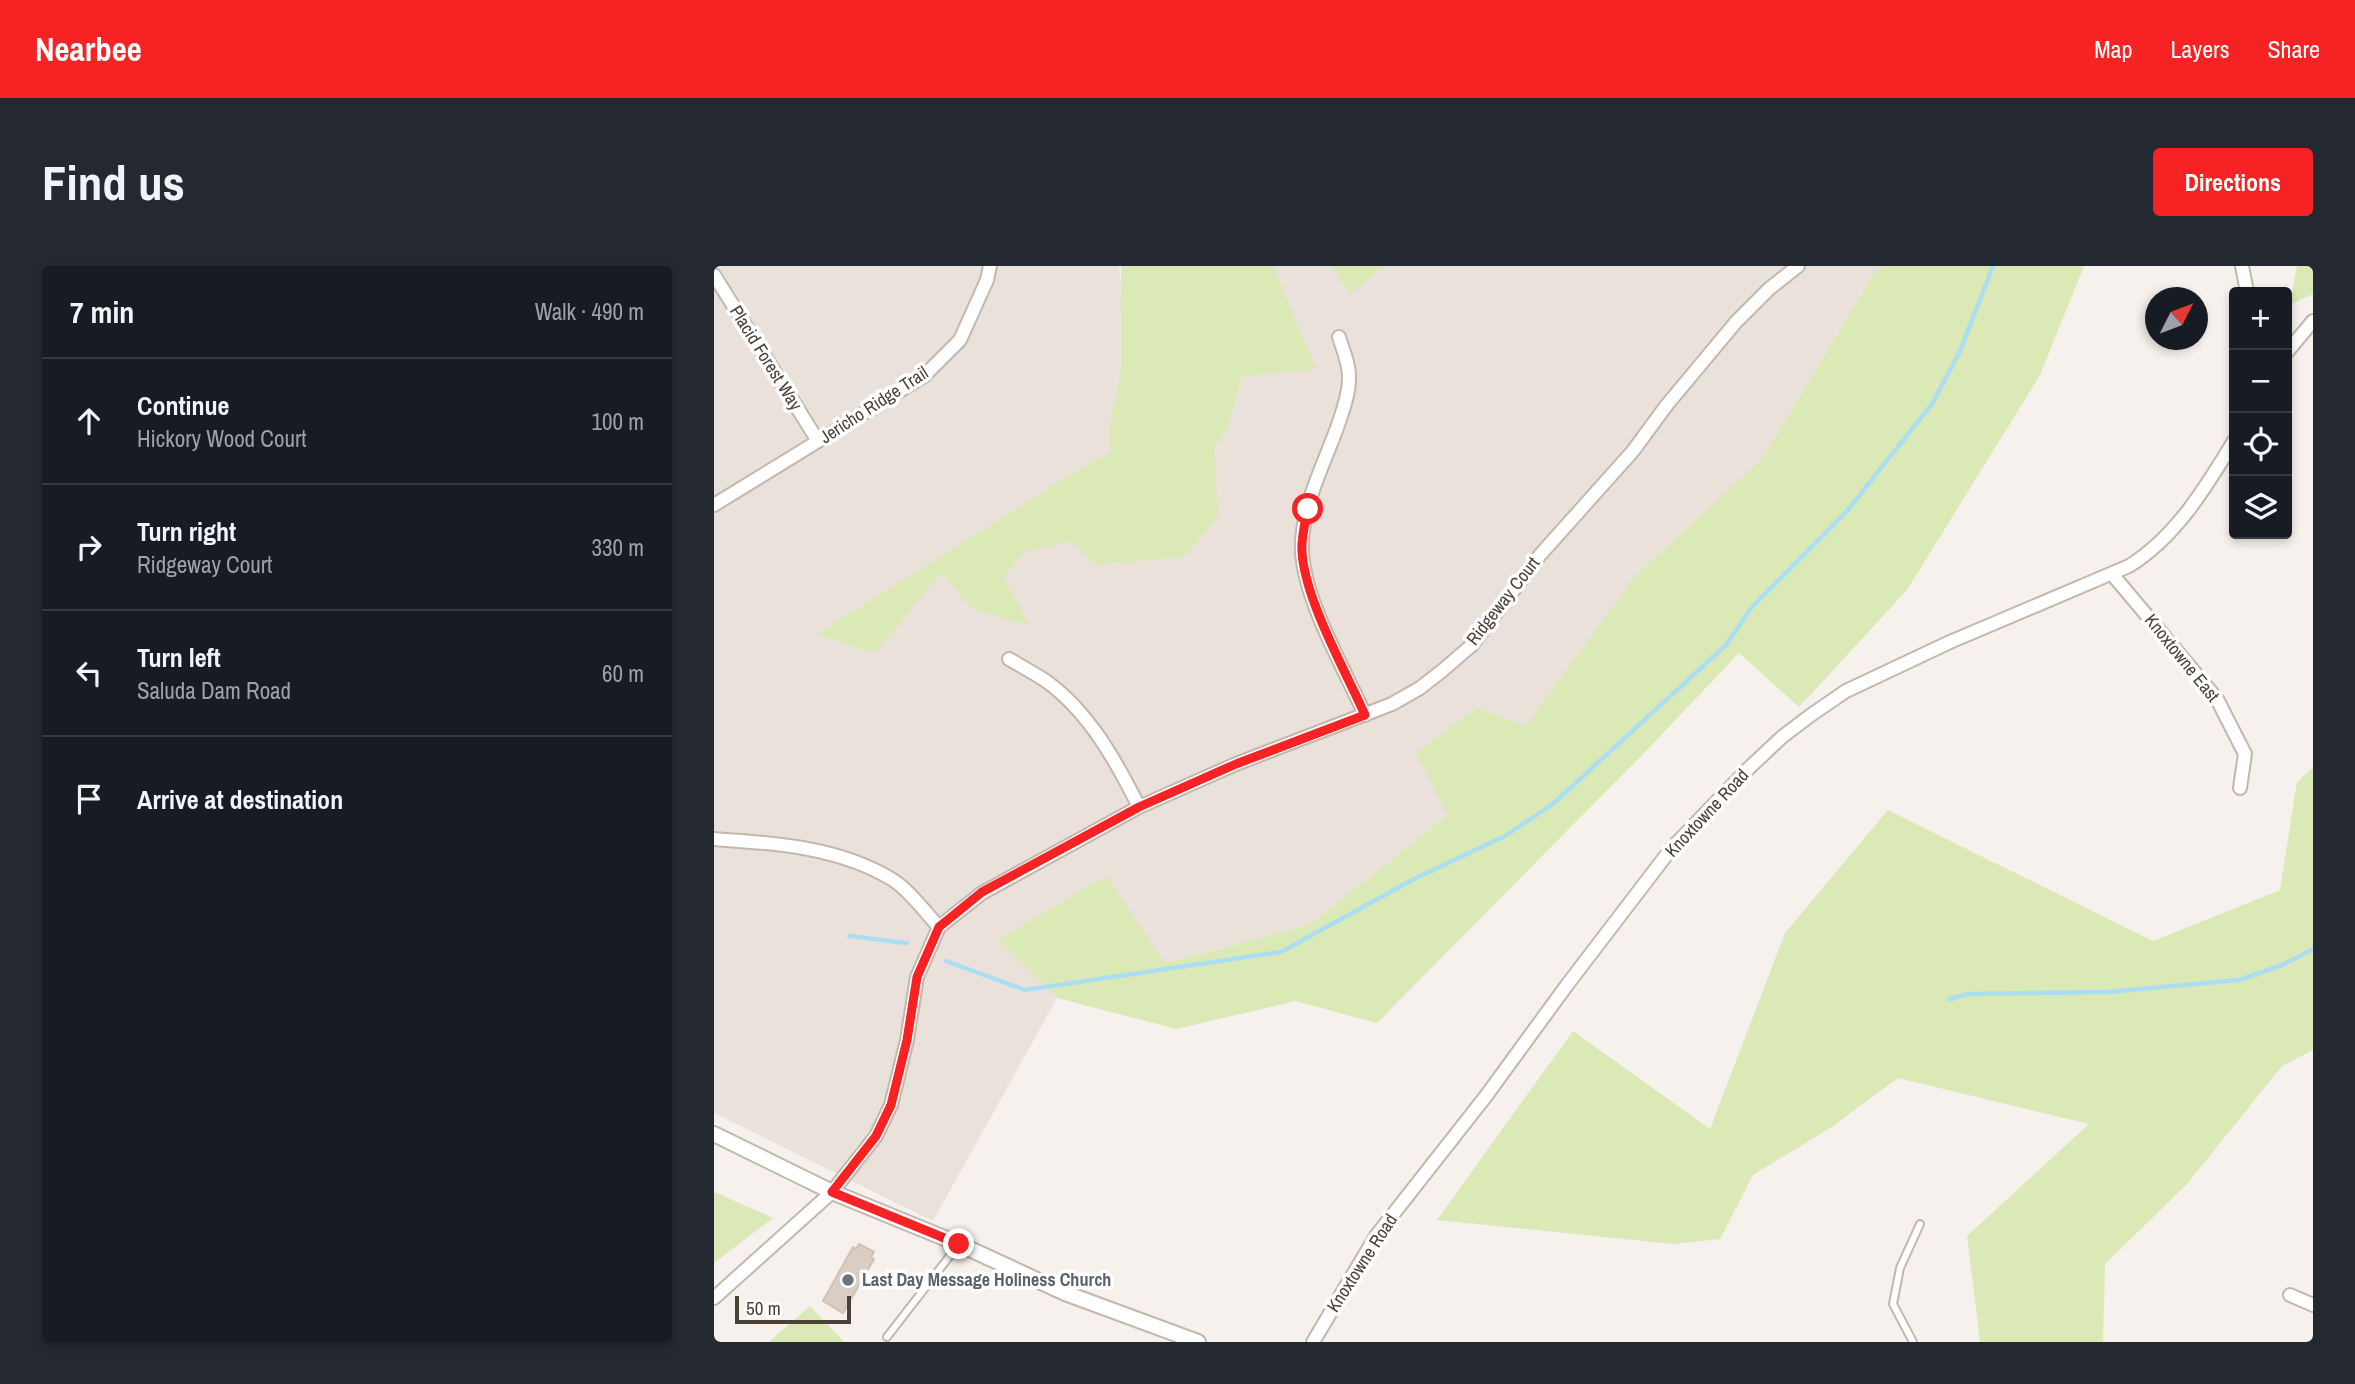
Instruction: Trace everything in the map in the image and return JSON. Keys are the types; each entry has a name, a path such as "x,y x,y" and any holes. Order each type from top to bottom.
{"street":[{"name":"Jericho Ridge Trail","path":"714,505 924,376 960,340 987,280 990,266"},
{"name":"Ridgeway Court","path":"714,1298 832,1192 876,1136 891,1105 907,1040 917,977 939,927 982,892 1139,807 1236,764 1392,704 1420,688 1472,645 1540,555 1633,451 1666,406 1736,322 1769,289 1798,266"},
{"path":"2242,266 2246,287"},
{"name":"Placid Forest Way","path":"714,275 818,441"},
{"path":"2289,350 2313,321"},
{"path":"1339,337 1350,377 1345,407 1308,509 1302,552 1314,601 1365,715"},
{"name":"Knoxtowne Road","path":"1313,1342 1376,1236 1486,1096 1671,849 1749,768 1782,737 1846,691 2144,557 2182,520 2229,449"},
{"name":"Knoxtowne East","path":"2112,573 2217,699 2245,754 2240,789"},
{"path":"1009,659 1048,682 1073,704 1094,730 1139,807"},
{"path":"714,839 762,842 816,851 854,861 895,881 939,927"},
{"path":"714,1134 832,1192 959,1244 1065,1293 1198,1342"},
{"path":"2290,1295 2313,1305"}],"lane":[{"path":"1913,1342 1893,1304 1900,1268 1920,1224"},
{"path":"887,1337 959,1244"}],"shaded area":[{"path":"714,266 1119,266 1134,428 1263,266 1883,266 1875,272 1761,460 1634,577 1526,727 1448,815 1311,924 1165,963 998,940 1057,998 933,1221 714,1113"}],"green space":[{"path":"1121,266 1273,266 1316,369 1241,377 1228,428 1214,447 1218,517 1183,557 1097,565 1071,541 1024,552 1003,577 1030,626 972,609 942,572 875,653 816,635 1111,452 1109,430 1122,368"},
{"path":"1331,266 1384,266 1351,294"},
{"path":"1883,266 2084,266 2040,375 1907,590 1799,707 1739,653 1377,1023 1295,1001 1177,1029 1057,998 998,940 1106,876 1165,963 1311,924 1448,815 1416,752 1477,708 1526,726 1634,577 1761,460 1875,272"},
{"path":"2297,266 2313,266 2313,294 2292,304"},
{"path":"2313,767 2313,1050 2282,1066 2187,1184 2105,1264 2103,1342 1980,1342 1967,1236 2089,1124 1898,1078 1830,1128 1753,1175 1720,1239 1673,1244 1437,1220 1573,1031 1710,1129 1785,933 1888,810 2153,941 2280,890 2297,782"},
{"path":"714,1192 773,1218 714,1263"},
{"path":"810,1306 844,1342 769,1342"}],"building":[{"name":"Last Day Message Holiness Church","path":"859,1244 874,1252 871,1257 874,1259 843,1313 823,1301 853,1247 856,1249"}],"waterway":[{"path":"946,961 1025,990 1281,952 1416,878 1505,836 1553,804 1726,645 1752,607 1847,511 1932,404 1960,351 1993,266"},
{"path":"849,936 907,943"},
{"path":"1949,999 1969,994 2108,992 2239,980 2280,966 2313,949"}],"place":[{"name":"Last Day Message Holiness Church","path":"848,1280"}],"route":[{"path":"959,1244 832,1192 876,1136 891,1105 907,1040 917,977 939,927 982,892 1139,807 1236,764 1365,715 1328,634 1306,576 1302,552 1308,509"}]}
